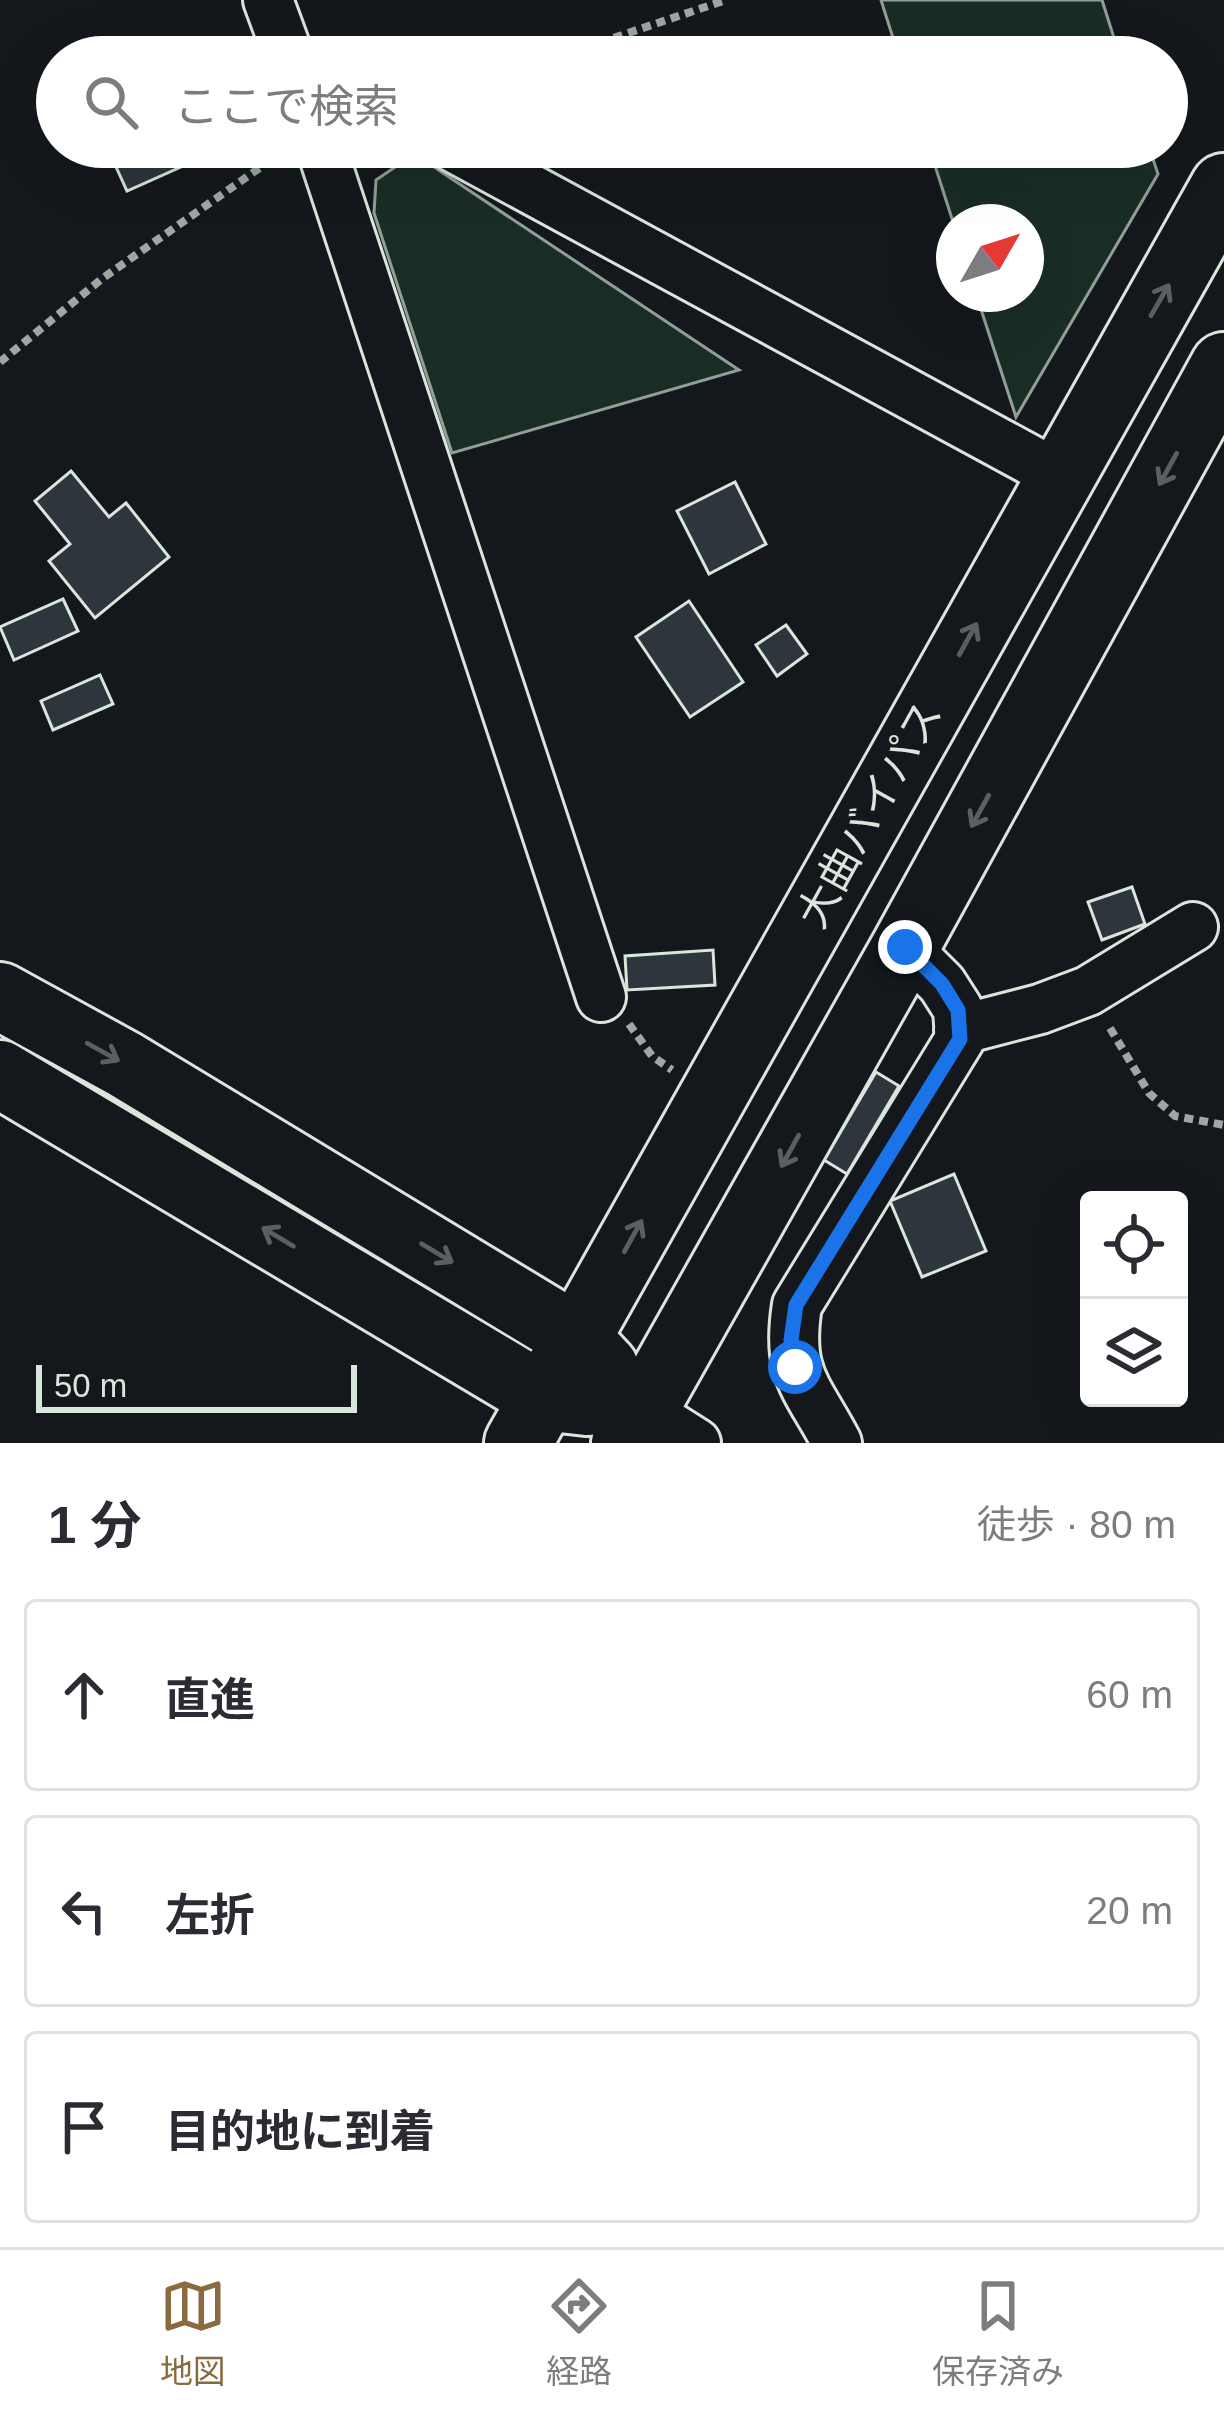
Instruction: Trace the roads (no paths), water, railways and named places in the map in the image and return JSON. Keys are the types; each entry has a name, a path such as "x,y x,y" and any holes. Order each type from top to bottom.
{"highway":[{"name":"大曲バイパス","path":"531,1420 1224,188"},
{"path":"655,1432 905,947 1224,366"},
{"path":"0,996 124,1064 577,1338 655,1432"},
{"path":"0,1074 531,1420 655,1432"}],"street":[{"path":"268,0 281,36"},
{"path":"328,168 602,997"},
{"path":"492,168 1060,476"},
{"path":"959,1030 1088,991 1192,927"},
{"path":"837,1443 795,1367 791,1340 796,1305 960,1039 958,1010 942,984 905,947"}]}
